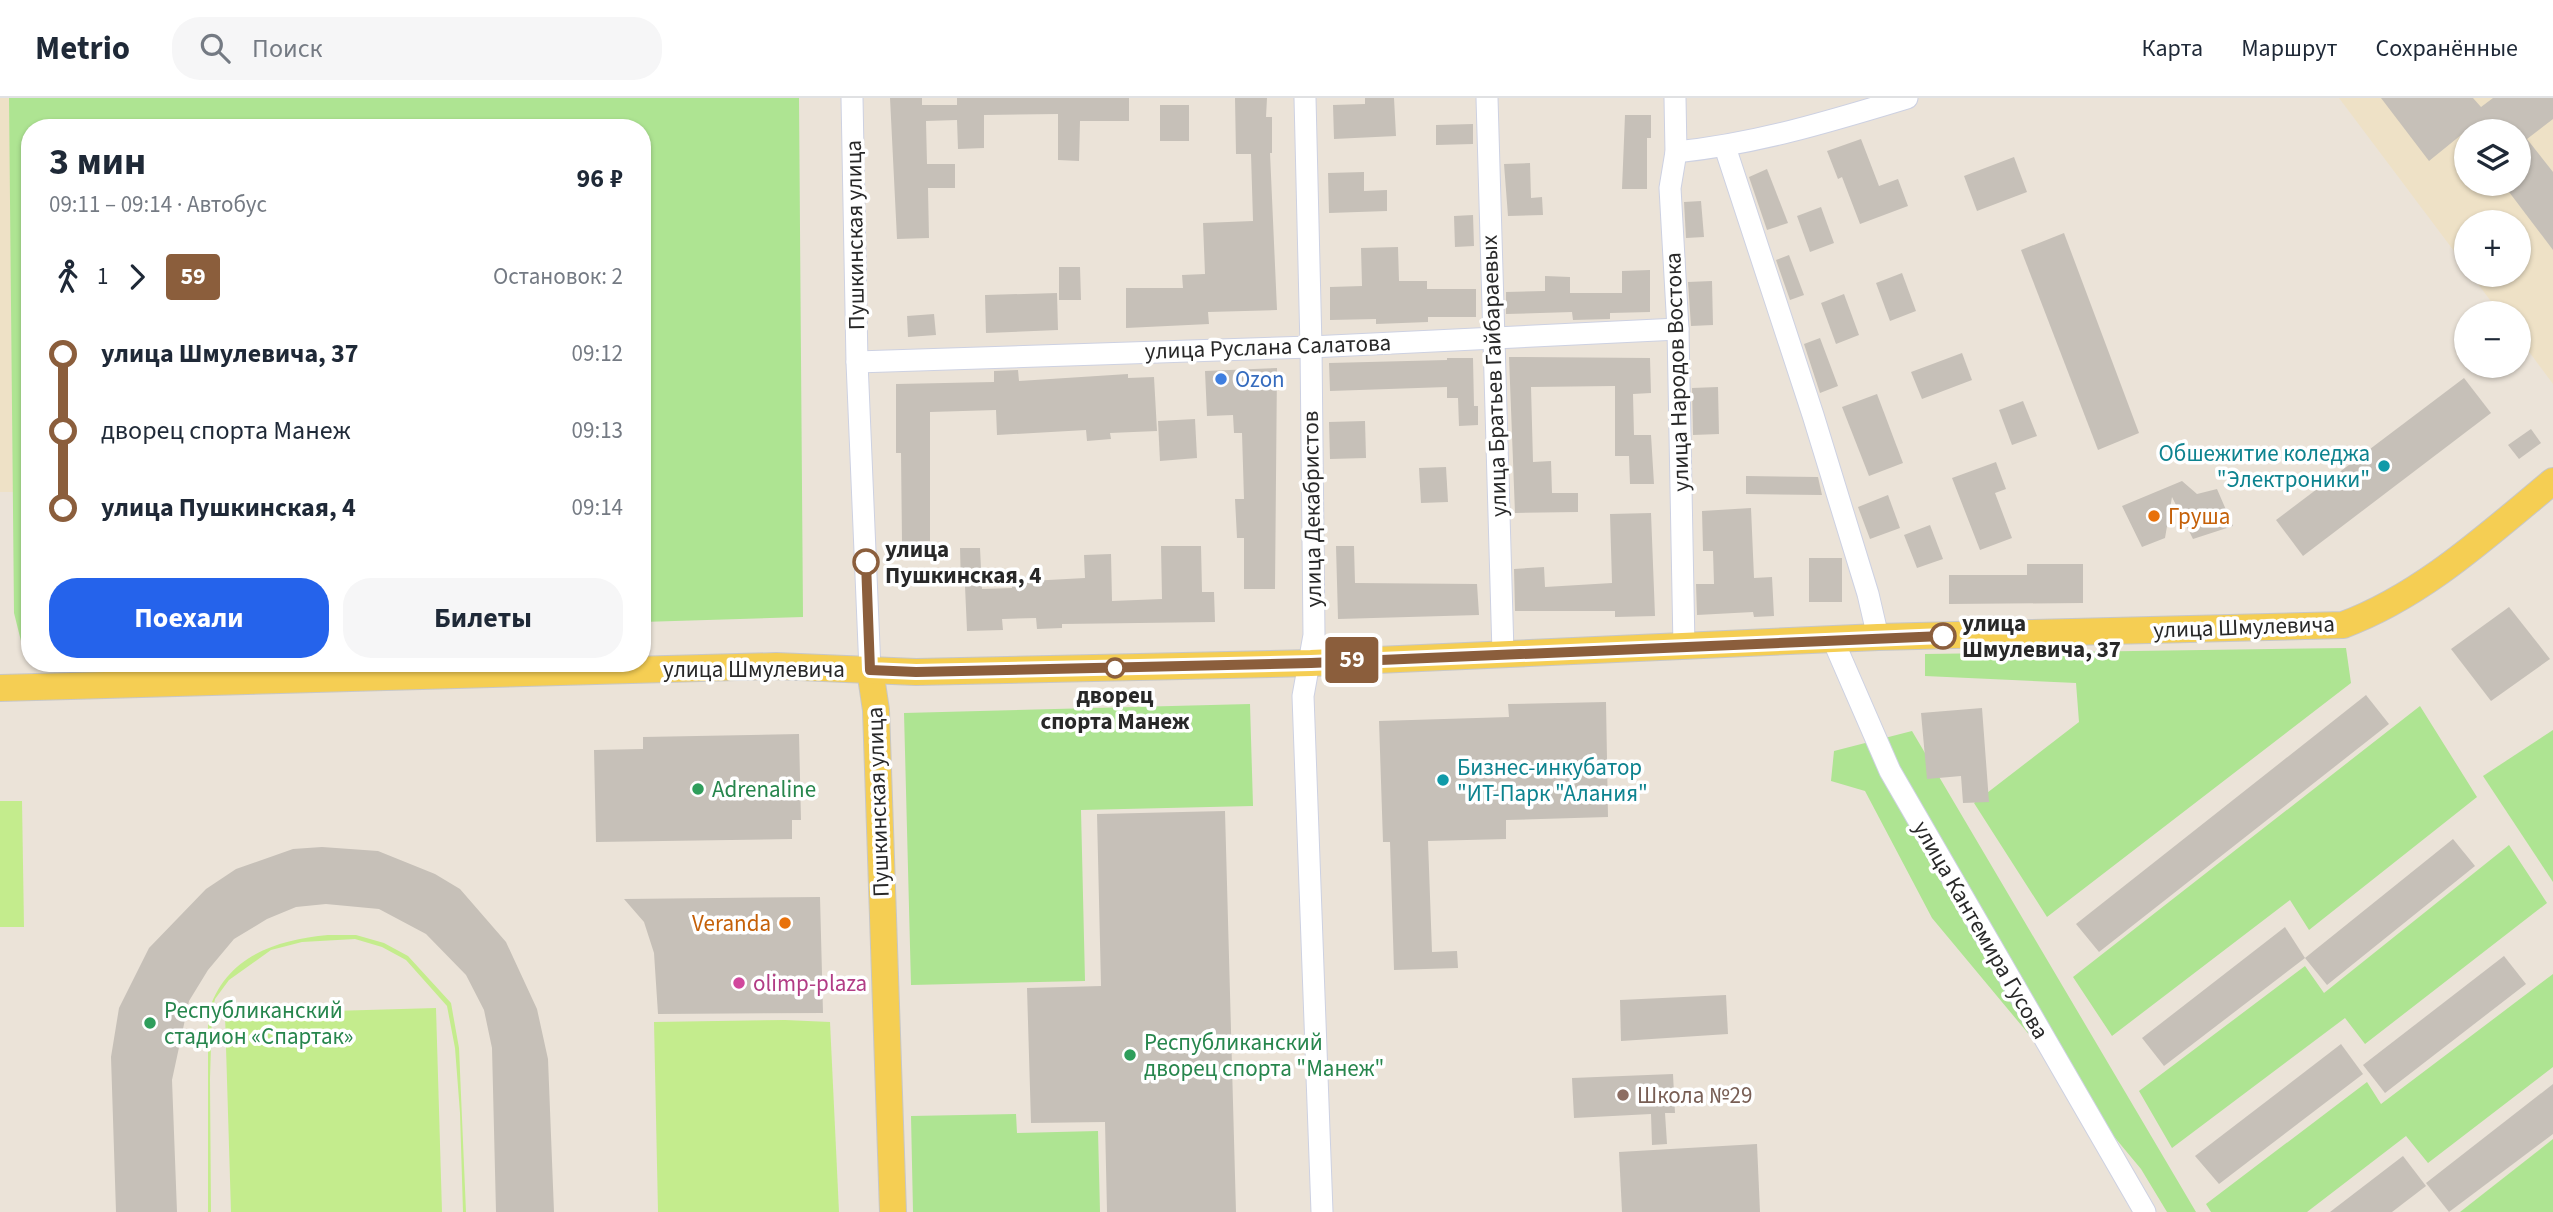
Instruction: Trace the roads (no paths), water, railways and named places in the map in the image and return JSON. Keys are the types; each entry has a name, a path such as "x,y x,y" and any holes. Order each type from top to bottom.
{"main road":[{"name":"улица Шмулевича","path":"651,670 776,666 916,672 1311,663 1878,637 2343,625 2371,615 2467,552 2553,481"},
{"name":"Пушкинская улица","path":"870,670 876,710 893,1212"},
{"name":"улица Шмулевича","path":"0,688 564,672"}],"street":[{"name":"Пушкинская улица","path":"852,98 857,362 870,670"},
{"name":"улица Декабристов","path":"1305,98 1314,635 1303,696 1322,1212"},
{"name":"улица Братьев Гайбараевых","path":"1487,98 1503,653"},
{"name":"улица Народов Востока","path":"1675,98 1676,152 1670,188 1678,329 1684,647"},
{"path":"1676,152 1725,147 1807,128 1907,98"},
{"path":"1725,147 1813,415 1868,594 1878,637"},
{"name":"улица Руслана Салатова","path":"857,362 1311,347 1492,336 1678,329"},
{"name":"улица Кантемира Гусова","path":"1833,640 1890,771 2145,1212"}],"place":[{"name":"Ozon","path":"1221,379"},
{"name":"Обшежитие коледжа \"Электроники\"","path":"2384,466"},
{"name":"Груша","path":"2154,516"},
{"name":"улица Пушкинская, 4","path":"866,562"},
{"name":"улица Шмулевича, 37","path":"1943,636"},
{"name":"дворец спорта Манеж","path":"1115,668"},
{"name":"Бизнес-инкубатор \"ИТ-Парк \"Алания\"","path":"1443,780"},
{"name":"Adrenaline","path":"698,789"},
{"name":"Veranda","path":"785,923"},
{"name":"olimp-plaza","path":"739,983"},
{"name":"Республиканский стадион «Спартак»","path":"150,1023"},
{"name":"Республиканский дворец спорта \"Манеж\"","path":"1130,1055"},
{"name":"Школа №29","path":"1623,1095"}]}
